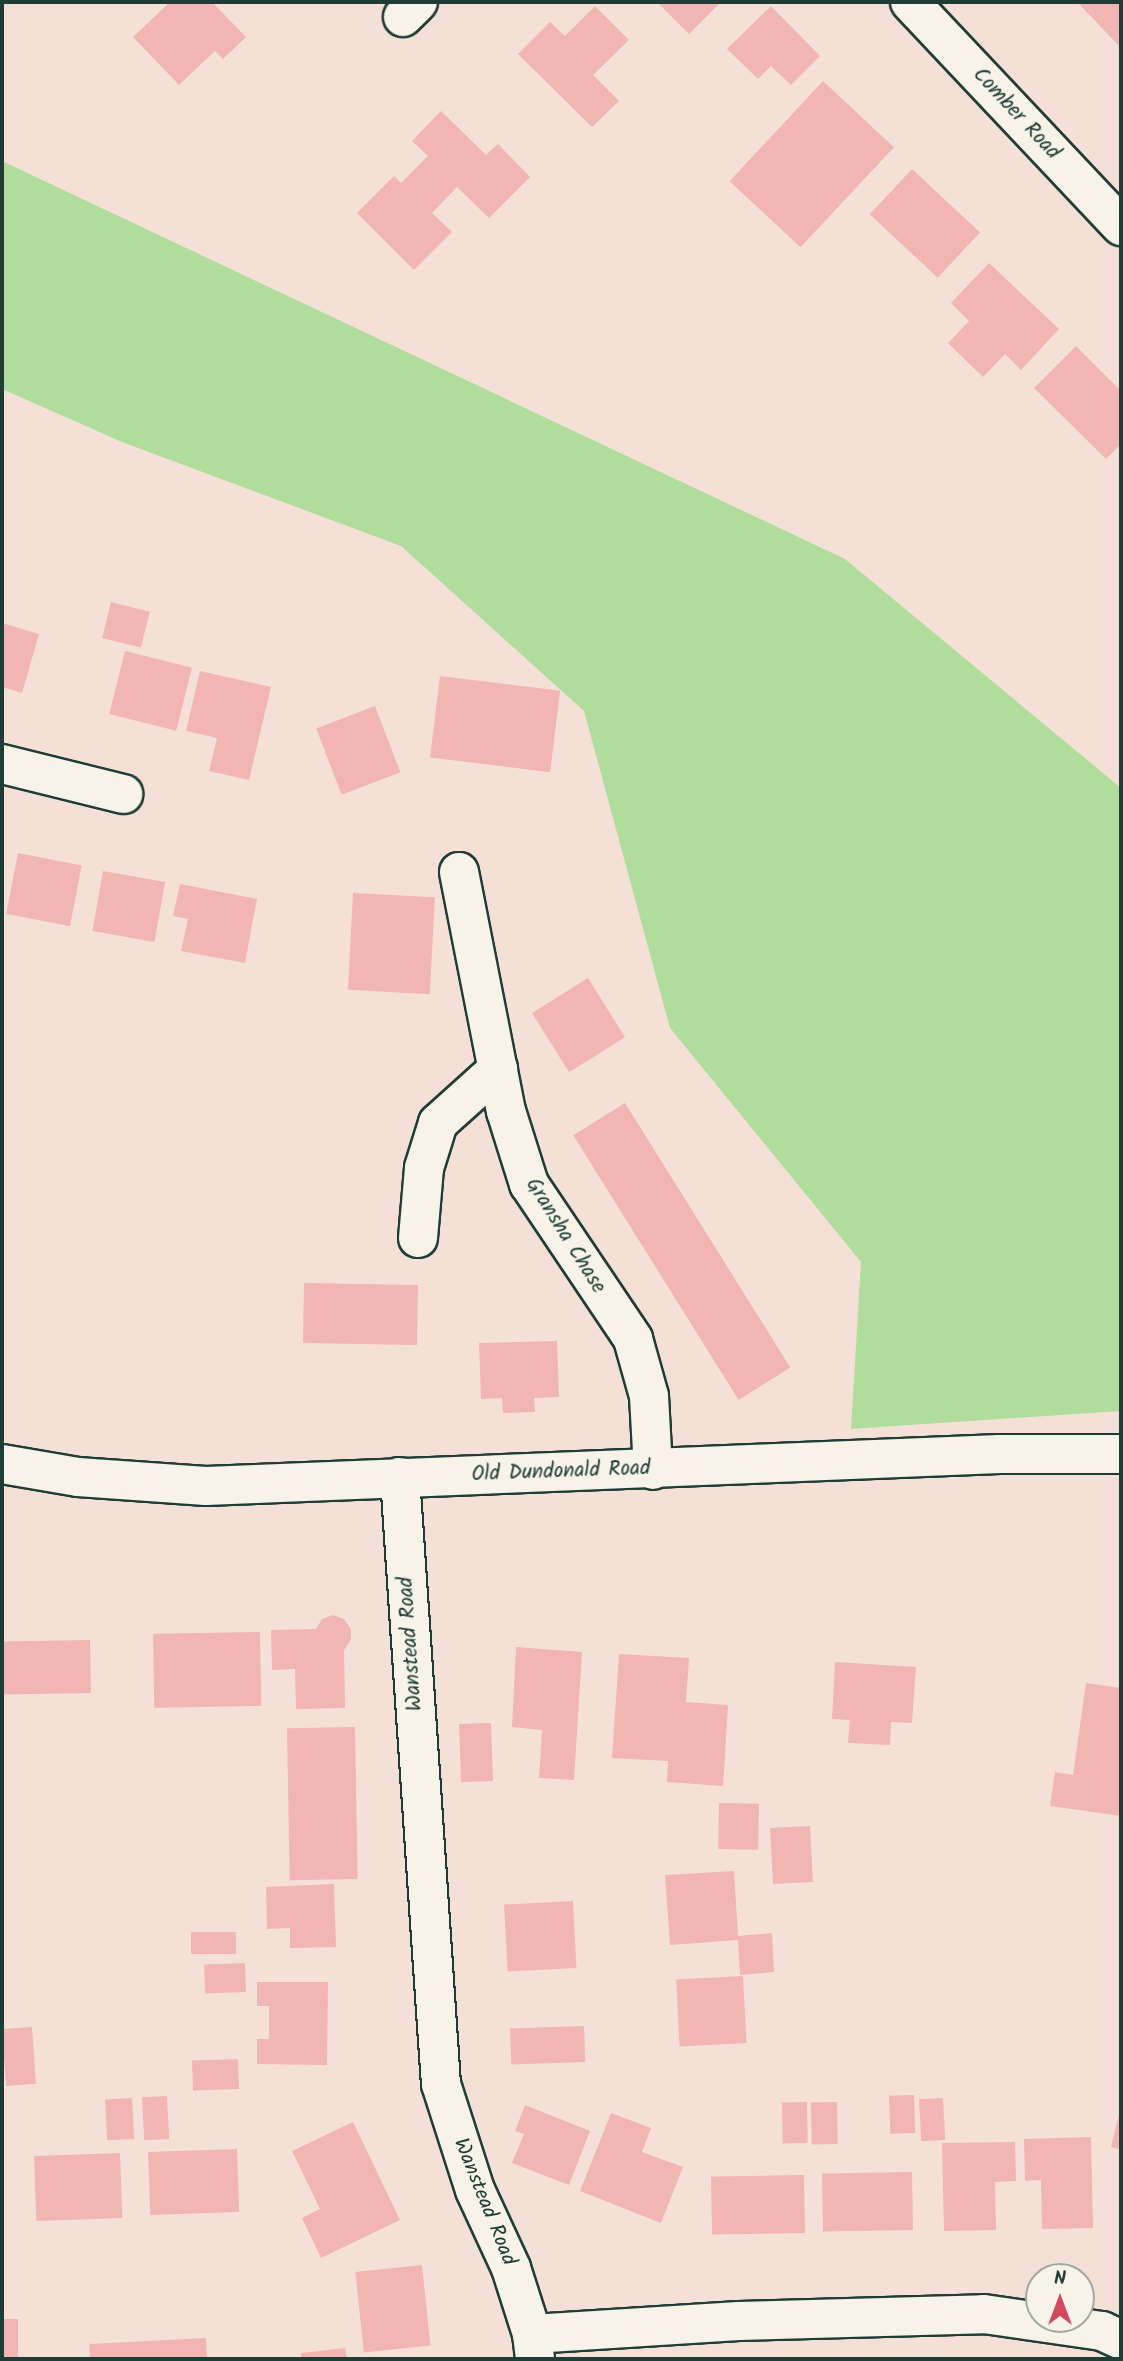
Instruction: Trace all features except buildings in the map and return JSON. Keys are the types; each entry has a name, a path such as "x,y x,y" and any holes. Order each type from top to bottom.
{"main road":[{"name":"Comber Road","path":"910,2 1121,226"},
{"path":"2,764 123,794"},
{"name":"Gransha Chase","path":"459,872 506,1111 529,1184 632,1339 649,1396 653,1470"},
{"path":"418,1238 424,1168 438,1123 498,1069"},
{"name":"Old Dundonald Road","path":"2,1464 78,1477 206,1486 999,1454 1121,1454"},
{"name":"Wanstead Road","path":"400,1477 441,2084 475,2190 511,2268 534,2347 739,2321 984,2314 1102,2331 1121,2340"}],"green space":[{"path":"2,161 845,559 1121,788 1121,1411 851,1429 861,1262 670,1028 584,711 401,546 122,442 2,389"}]}
